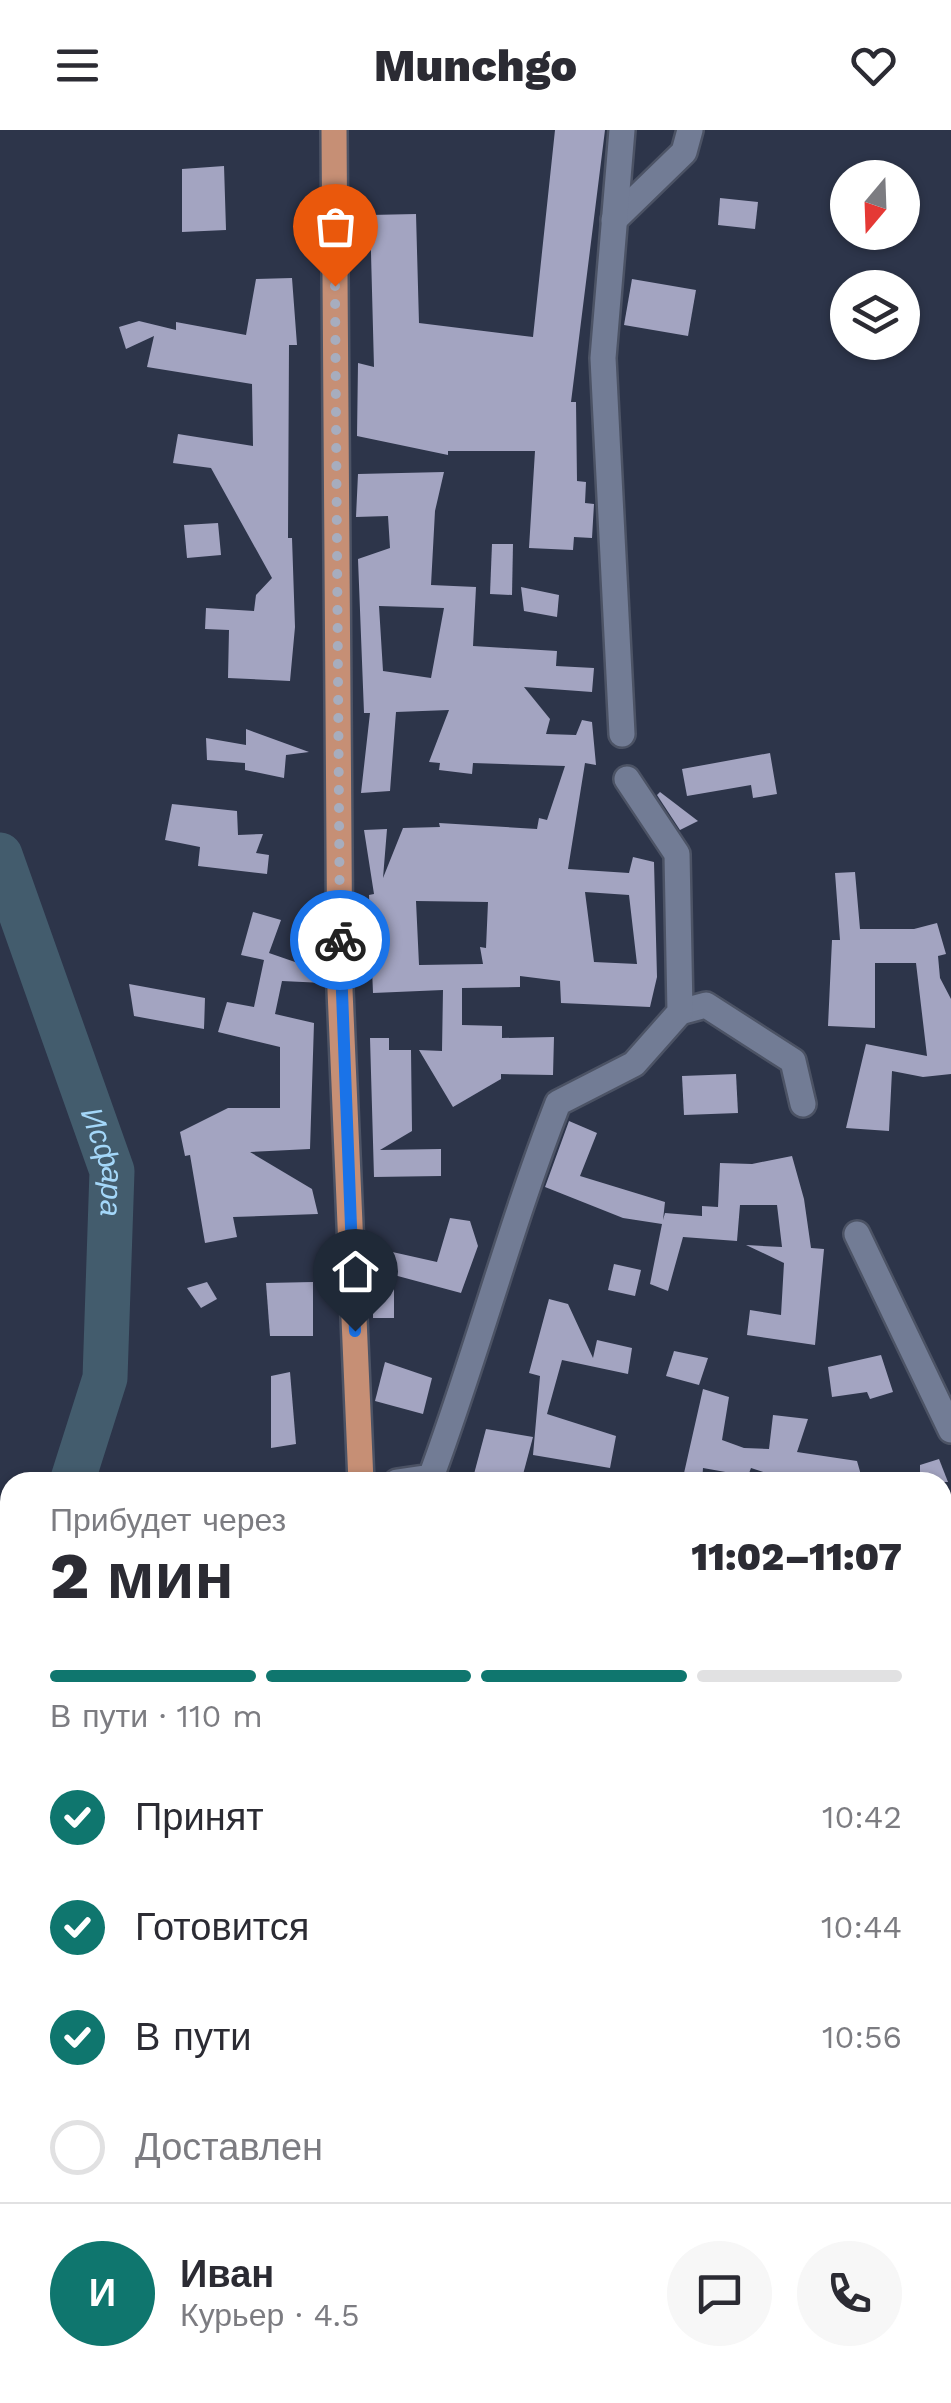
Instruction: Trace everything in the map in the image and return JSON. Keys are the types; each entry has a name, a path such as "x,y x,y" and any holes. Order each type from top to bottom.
{"main road":[{"path":"334,130 340,990 362,1472"}],"street":[{"path":"622,130 603,358 622,734"},
{"path":"614,220 684,152 690,130"},
{"path":"627,779 677,854 680,1012"},
{"path":"434,1472 462,1394 515,1213 558,1103 634,1064 680,1012 706,1005 793,1061 803,1104"},
{"path":"858,1234 951,1430"}],"building":[{"path":"555,130 605,130 571,402 576,402 577,481 586,482 585,503 594,504 592,538 574,537 573,550 529,548 535,451 448,451 448,455 357,436 358,363 374,367 370,215 416,214 419,323 533,337"},
{"path":"224,166 226,230 182,232 182,169"},
{"path":"720,198 758,202 755,229 718,225"},
{"path":"292,278 297,345 289,345 288,538 292,538 295,627 290,681 228,678 229,630 205,629 206,608 254,611 256,595 272,578 211,468 173,463 178,434 253,446 252,384 147,367 154,336 126,349 119,327 139,321 176,330 176,322 246,335 256,279"},
{"path":"632,279 696,290 688,336 624,325"},
{"path":"444,472 435,511 431,585 476,587 473,646 557,651 556,666 594,668 592,692 524,687 550,719 546,734 576,735 582,720 592,722 596,765 585,763 568,869 629,873 633,857 654,862 657,977 650,1007 561,1003 560,981 520,976 520,987 462,988 462,1025 502,1026 502,1038 554,1037 553,1075 501,1074 501,1079 453,1107 419,1050 442,1051 443,990 373,993 369,895 374,894 364,830 387,829 383,878 403,828 440,827 439,823 537,829 539,818 547,820 565,766 473,763 472,774 439,770 440,763 429,762 449,710 396,712 390,791 361,793 370,713 364,713 358,559 390,548 388,516 356,517 358,474","holes":["379,606 444,608 431,678 383,671","585,892 629,895 637,964 594,962","416,901 488,902 486,948 480,947 483,964 419,965"]},
{"path":"218,523 221,555 187,558 184,525"},
{"path":"492,544 513,544 512,595 490,594"},
{"path":"521,587 559,595 557,617 524,611"},
{"path":"246,729 309,752 286,755 284,778 245,770 245,763 207,760 206,738 246,745"},
{"path":"770,753 777,794 753,798 751,785 687,796 682,769"},
{"path":"660,792 698,821 680,830 657,795"},
{"path":"172,804 237,811 238,835 263,834 256,853 269,855 267,874 198,866 200,847 165,840"},
{"path":"855,872 860,929 914,929 937,923 946,954 938,956 940,978 951,999 951,1074 923,1077 892,1071 889,1131 846,1128 866,1044 927,1056 916,963 875,963 875,1028 828,1026 832,940 840,940 835,873"},
{"path":"253,912 281,920 269,953 324,972 324,983 282,981 275,1014 314,1023 310,1149 250,1152 312,1189 318,1214 233,1217 237,1237 205,1243 190,1155 185,1156 180,1132 228,1108 280,1108 280,1047 218,1032 227,1002 254,1007 264,960 241,955"},
{"path":"129,984 205,998 204,1029 134,1016"},
{"path":"370,1038 389,1038 389,1050 411,1050 412,1131 380,1150 441,1149 441,1176 374,1177"},
{"path":"736,1074 738,1113 684,1115 682,1076"},
{"path":"569,1121 597,1133 580,1176 665,1202 663,1220 665,1213 702,1216 702,1206 718,1207 720,1163 752,1164 792,1156 804,1199 811,1248 824,1249 815,1345 747,1335 750,1310 781,1315 784,1263 746,1245 782,1247 777,1205 740,1205 737,1241 683,1237 668,1291 650,1284 662,1224 623,1218 545,1187"},
{"path":"450,1218 470,1221 478,1246 461,1293 394,1275 394,1318 373,1318 373,1270 368,1266 379,1249 437,1262"},
{"path":"614,1264 641,1270 635,1296 608,1290"},
{"path":"207,1282 217,1299 201,1308 187,1288"},
{"path":"313,1282 313,1336 270,1336 266,1283"},
{"path":"549,1299 568,1304 593,1358 597,1340 632,1348 628,1374 562,1360 547,1414 616,1436 610,1468 533,1455 540,1376 529,1373"},
{"path":"674,1351 708,1358 699,1385 666,1376"},
{"path":"881,1355 893,1392 870,1399 867,1392 832,1397 828,1367"},
{"path":"385,1362 432,1378 423,1414 375,1401"},
{"path":"290,1372 296,1444 271,1448 271,1376"},
{"path":"703,1389 729,1397 722,1440 744,1448 769,1449 773,1415 808,1419 797,1452 857,1461 860,1472 763,1472 751,1468 750,1472 726,1472 703,1468 703,1472 684,1472"},
{"path":"486,1429 533,1437 524,1472 475,1472"},
{"path":"939,1459 944,1472 920,1472 920,1465"}],"waterway":[{"name":"Исфара","path":"0,855 112,1171 105,1378 75,1472"}],"way so far":[{"path":"335,286 340,940"}],"route":[{"path":"340,940 355,1331"}]}
